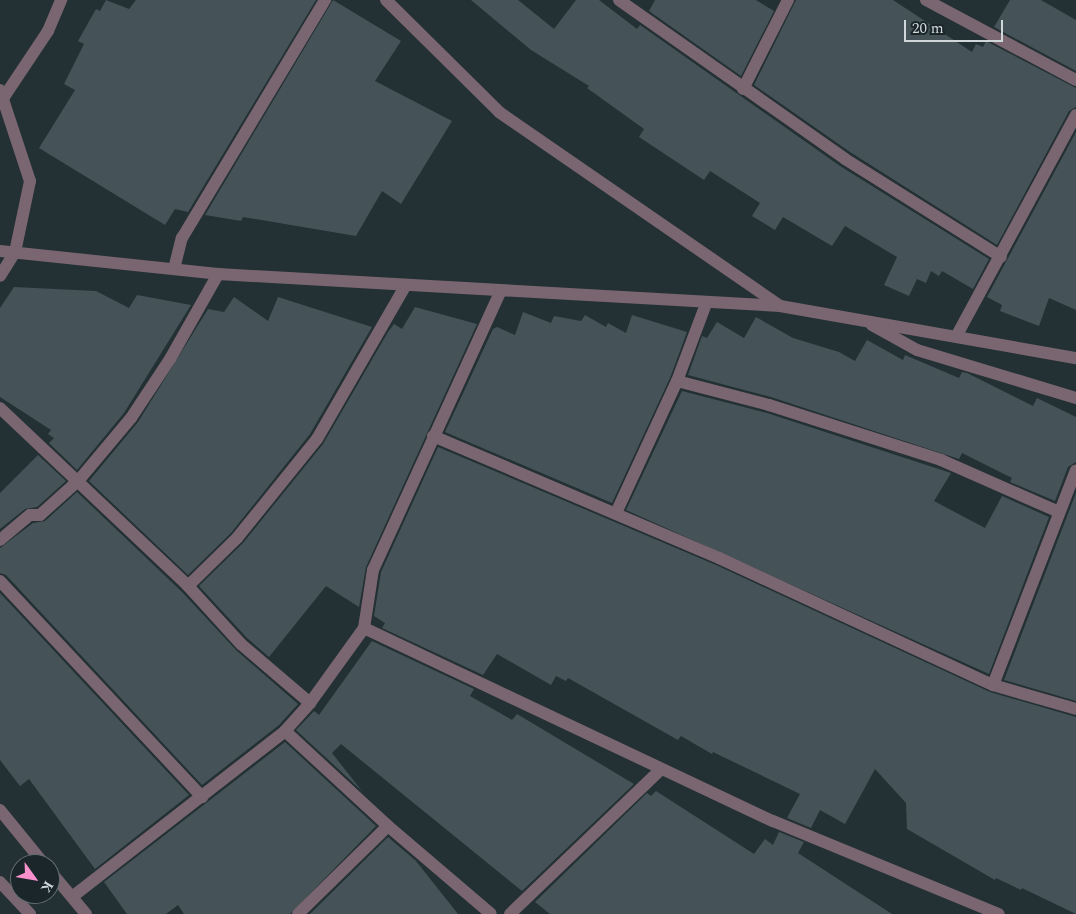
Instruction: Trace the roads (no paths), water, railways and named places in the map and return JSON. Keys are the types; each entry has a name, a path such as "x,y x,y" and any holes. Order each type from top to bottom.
{"street":[{"path":"0,276 15,252 30,180 2,94 48,31 61,0"},
{"path":"174,269 182,238 325,0"},
{"path":"386,0 499,112 780,306"},
{"path":"619,0 845,159 1001,257"},
{"path":"743,89 788,0"},
{"path":"926,0 1076,80"},
{"path":"957,336 1076,116"},
{"path":"0,251 218,274 706,304 780,306 1076,358"},
{"path":"0,540 30,514 40,516 79,480 131,418 170,358 218,274"},
{"path":"188,586 237,538 317,439 406,285"},
{"path":"72,897 285,731 310,703 364,628 374,570 433,436 501,291"},
{"path":"616,513 677,381 706,304"},
{"path":"864,320 916,350 1076,398"},
{"path":"677,381 769,405 941,460 1059,512"},
{"path":"0,408 79,480 188,586 241,644 310,703"},
{"path":"433,436 616,513 993,685 1076,708"},
{"path":"993,685 1076,470"},
{"path":"0,581 202,797"},
{"path":"364,628 773,821 999,914"},
{"path":"285,731 388,826 491,914"},
{"path":"510,914 661,769"},
{"path":"0,810 36,854"},
{"path":"298,914 388,826"},
{"path":"0,882 30,914"},
{"path":"60,883 86,914"}]}
